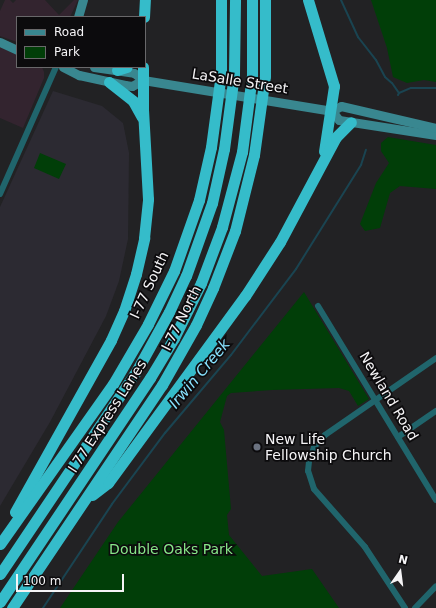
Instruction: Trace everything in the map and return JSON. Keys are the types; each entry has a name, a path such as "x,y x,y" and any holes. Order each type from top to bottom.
{"highway":[{"path":"144,16 145,0"},
{"name":"I-77 South","path":"0,544 113,384 151,318 174,271 199,200 213,134 221,73 222,0"},
{"name":"I 77 Express Lanes","path":"0,574 130,381 160,330 186,276 210,209 224,149 234,74 235,0"},
{"name":"I 77 Express Lanes","path":"0,602 150,378 174,338 201,283 228,208 243,146 252,75 252,0"},
{"name":"I-77 North","path":"12,608 175,364 205,307 228,251 246,192 258,135 265,69 266,0"},
{"path":"308,0 334,81 332,111 323,160"},
{"path":"0,539 111,340 124,311 136,274 146,224 148,185 143,118 143,68"},
{"path":"109,82 133,101 143,118"},
{"path":"84,500 108,483 240,303 280,242 303,201 323,160 339,133 351,122"}],"main road":[{"path":"78,16 83,0"},
{"path":"0,42 16,50"},
{"name":"LaSalle Street","path":"66,68 80,75 132,86 144,80"},
{"name":"LaSalle Street","path":"108,68 122,69 134,73 144,80 332,111"},
{"path":"436,128 341,106 332,111 339,120 436,135"}],"street":[{"path":"0,194 56,68"},
{"name":"Newland Road","path":"318,306 436,500"},
{"path":"405,608 365,547 314,489 308,471 310,456 318,441 436,358"},
{"path":"398,437 436,411"},
{"path":"429,489 436,485"},
{"path":"415,608 436,586"}],"shaded area":[{"path":"5,0 10,0 13,3 16,0 45,0 59,15 74,0 78,0 70,16 16,16 16,42 0,36 0,11"},
{"path":"0,47 16,55 16,68 42,68 44,78 23,128 0,118"},
{"path":"53,91 102,106 123,123 129,153 128,239 119,281 106,316 50,422 0,506 0,207"}],"green space":[{"path":"371,0 436,0 436,82 424,80 407,83 393,77 387,48"},
{"path":"388,137 436,145 436,189 400,186 390,193 380,228 365,231 360,224 376,183 389,163 381,151 381,143"},
{"path":"40,153 66,164 59,179 34,168"},
{"name":"Double Oaks Park","path":"304,292 369,399 358,406 349,391 339,388 272,390 231,393 227,396 220,422 224,430 231,509 227,515 229,535 262,576 312,569 339,608 60,608 118,522"}],"waterway":[{"path":"341,0 358,37 376,60 385,77 392,83 399,93"},
{"name":"Irwin Creek","path":"398,95 399,93 411,88 436,88"},
{"name":"Irwin Creek","path":"43,608 112,504 165,433 231,355 296,269 361,165 366,150"}],"place":[{"name":"New Life Fellowship Church","path":"257,447"}]}
